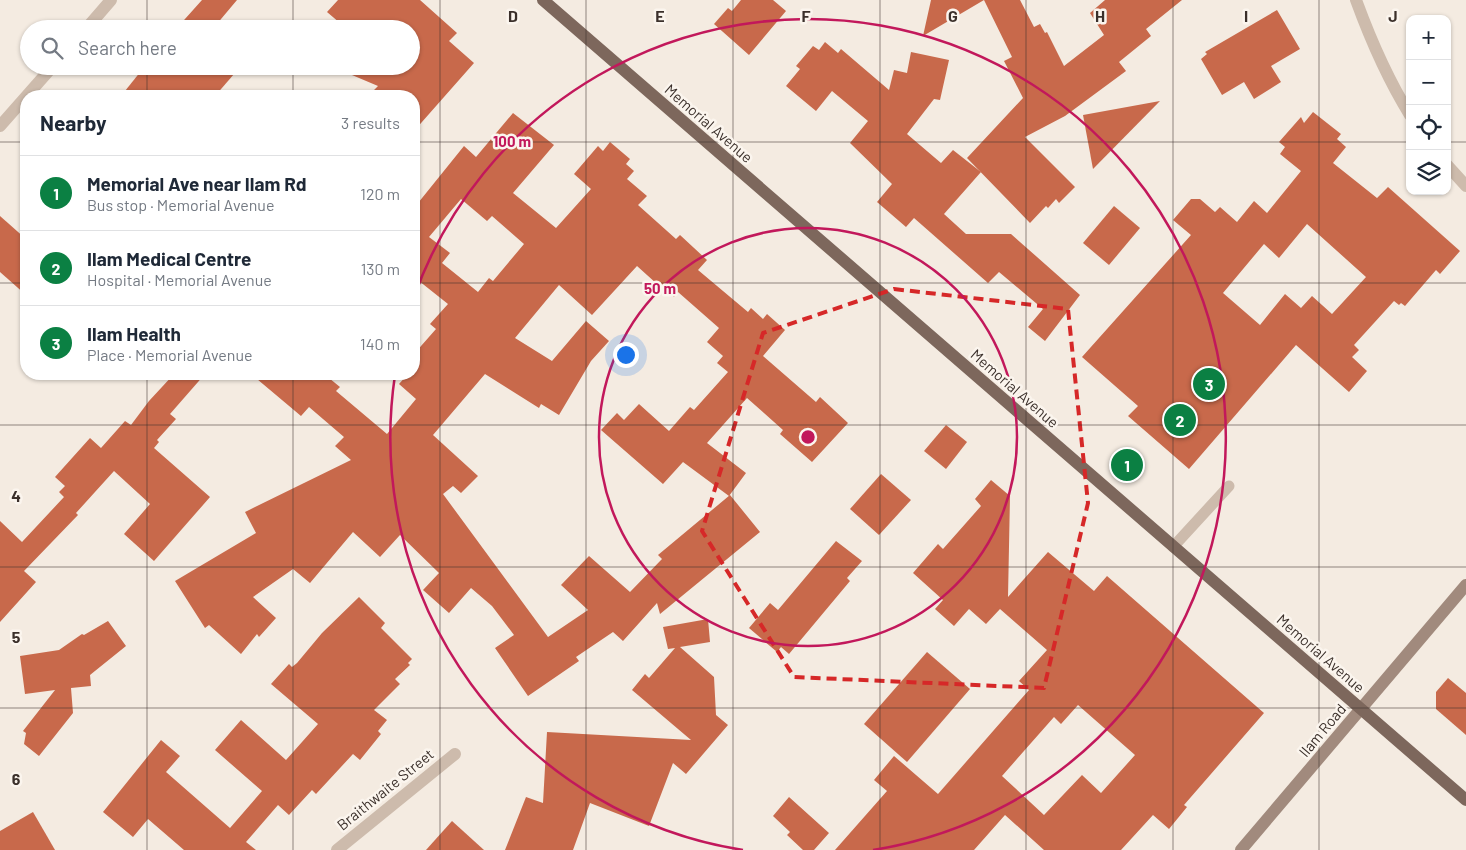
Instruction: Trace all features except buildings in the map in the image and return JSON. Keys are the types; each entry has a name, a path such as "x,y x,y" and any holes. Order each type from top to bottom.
{"main road":[{"name":"Memorial Avenue","path":"543,0 1466,800"}],"street":[{"path":"94,20 111,0"},
{"path":"1356,0 1371,43 1394,90 1406,109"},
{"path":"31,90 44,75"},
{"path":"0,126 20,103"},
{"path":"1451,169 1466,186"},
{"name":"Ilam Road","path":"1241,850 1466,585"},
{"name":"Braithwaite Street","path":"337,850 454,754"}],"lane":[{"path":"1173,547 1229,486"}],"highlighted area":[{"path":"894,289 1068,309 1088,503 1044,688 794,677 702,531 763,333"}],"place":[{"name":"Ilam Health","path":"1209,384"},
{"name":"Ilam Medical Centre","path":"1180,420"},
{"name":"Memorial Ave near Ilam Rd","path":"1127,465"}]}
